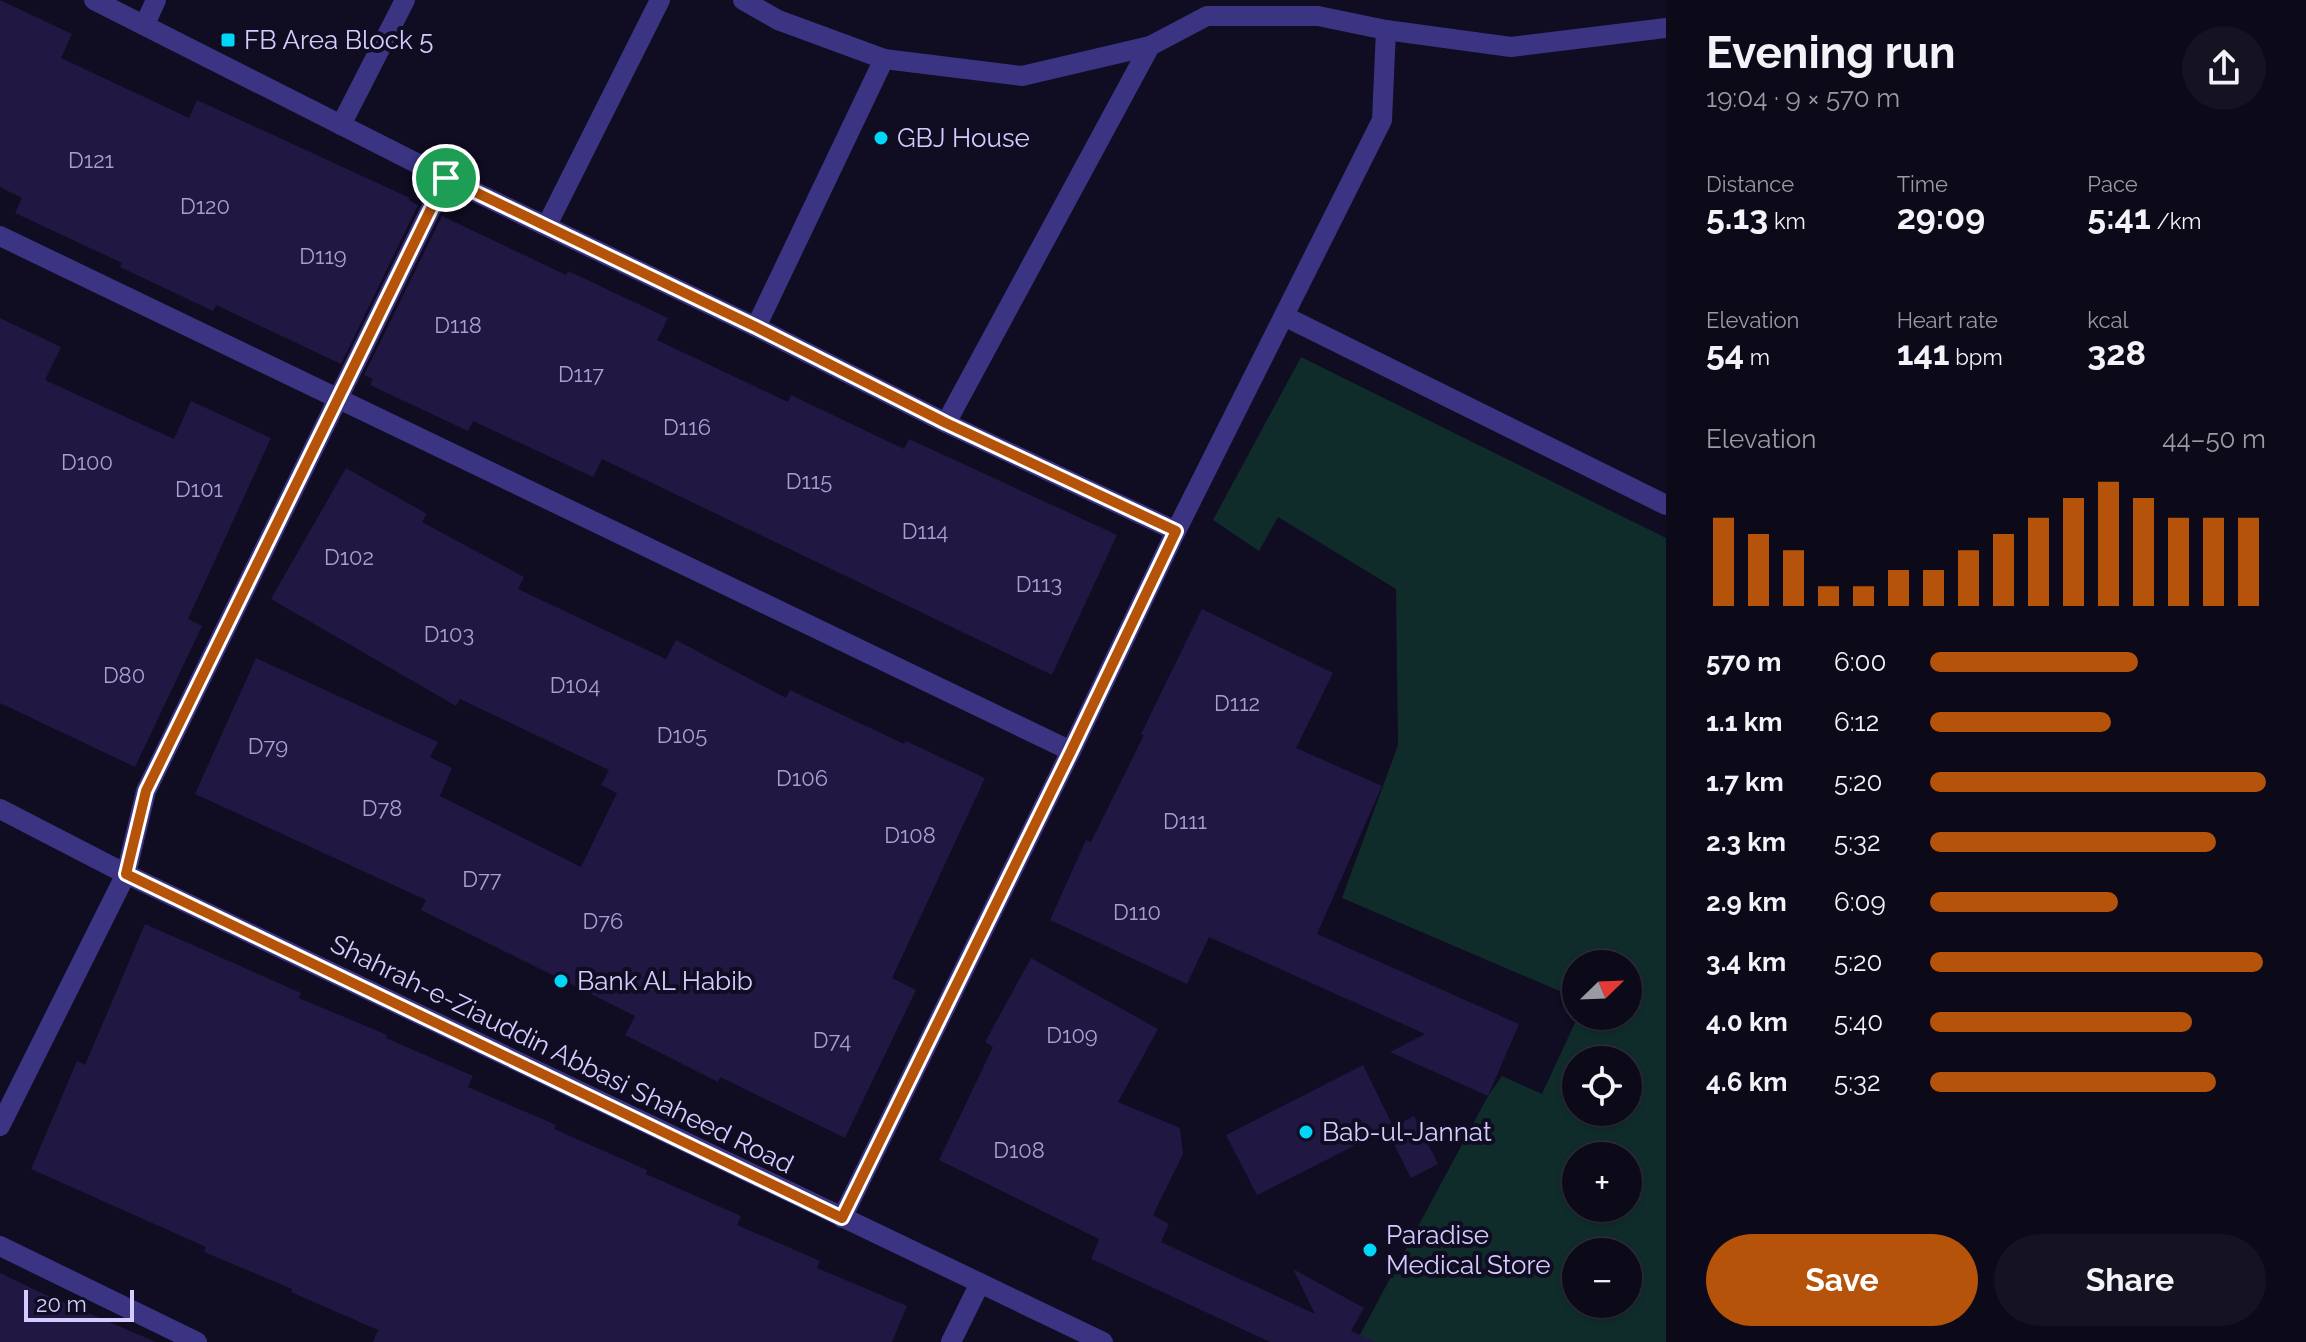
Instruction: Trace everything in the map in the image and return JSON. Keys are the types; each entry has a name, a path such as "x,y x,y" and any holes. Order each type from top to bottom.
{"street":[{"path":"94,0 446,178 756,327 946,423 1176,531"},
{"path":"145,24 156,0"},
{"path":"341,125 405,0"},
{"path":"547,225 660,0"},
{"path":"743,0 778,20 884,59 1022,76 1150,46 1207,16 1318,16 1386,30 1511,47 1666,28"},
{"path":"842,1218 1176,531 1382,120 1386,30"},
{"path":"946,423 1150,46"},
{"path":"756,327 884,59"},
{"path":"0,1126 126,874 146,791 446,178"},
{"path":"0,236 1071,751"},
{"path":"1284,316 1666,505"},
{"name":"Shahrah-e-Ziauddin Abbasi Shaheed Road","path":"0,809 126,874 1103,1342"},
{"path":"0,1246 197,1342"},
{"path":"951,1342 980,1283"}],"green space":[{"path":"1301,357 1666,538 1666,1342 1356,1342 1488,1096 1502,1076 1542,1094 1562,1051 1562,1126 1642,1126 1642,1046 1564,1046 1572,1030 1642,1030 1642,950 1562,950 1562,992 1342,898 1398,745 1396,589 1278,517 1259,551 1213,520"}],"building":[{"path":"0,0 72,34 61,58 189,118 197,100 410,198 418,205 341,364 216,305 213,311 120,267 122,263 15,213 22,198 0,187"},
{"path":"442,216 566,275 568,271 668,318 657,340 788,402 791,395 904,449 909,439 1117,535 1052,675 602,459 593,477 473,421 468,431 370,385 373,379 364,375"},
{"path":"0,318 61,347 45,380 174,439 191,401 271,438 188,619 202,626 135,767 0,703"},
{"path":"346,468 427,514 422,522 524,577 518,589 666,659 676,640 786,698 790,690 985,778 892,978 916,990 845,1138 720,1077 718,1082 625,1035 635,1016 421,910 426,900 195,794 256,658 438,742 430,757 452,768 440,796 581,867 617,793 601,785 609,770 460,699 456,706 271,599"},
{"path":"1202,609 1333,673 1296,748 1382,786 1317,934 1519,1024 1488,1096 1390,1052 1425,1034 1209,937 1187,984 1050,920 1086,840 1091,842 1144,735 1141,734"},
{"path":"145,924 301,993 299,998 473,1076 468,1087 556,1125 554,1129 741,1216 737,1225 820,1261 817,1268 907,1306 892,1342 373,1342 378,1330 204,1252 206,1247 31,1169 77,1061 85,1065"},
{"path":"1031,958 1158,1029 1118,1102 1180,1128 1183,1154 1153,1215 1169,1224 1161,1242 1315,1314 1293,1269 1364,1308 1351,1331 1376,1342 1270,1342 1091,1259 1099,1239 939,1160 993,1047 985,1042"},
{"name":"Bab-ul-Jannat","path":"1363,1065 1393,1126 1257,1195 1226,1135"},
{"path":"1414,1116 1438,1164 1411,1178 1387,1130"},
{"path":"0,1273 46,1295 156,1342 0,1342"}],"place":[{"name":"FB Area Block 5","path":"228,40"},
{"name":"GBJ House","path":"881,138"},
{"name":"Bank AL Habib","path":"561,981"},
{"name":"Bab-ul-Jannat","path":"1306,1132"},
{"name":"Paradise Medical Store","path":"1370,1250"}],"route":[{"path":"446,178 756,327 946,423 1176,531 842,1218 126,874 146,791 446,178"}]}
